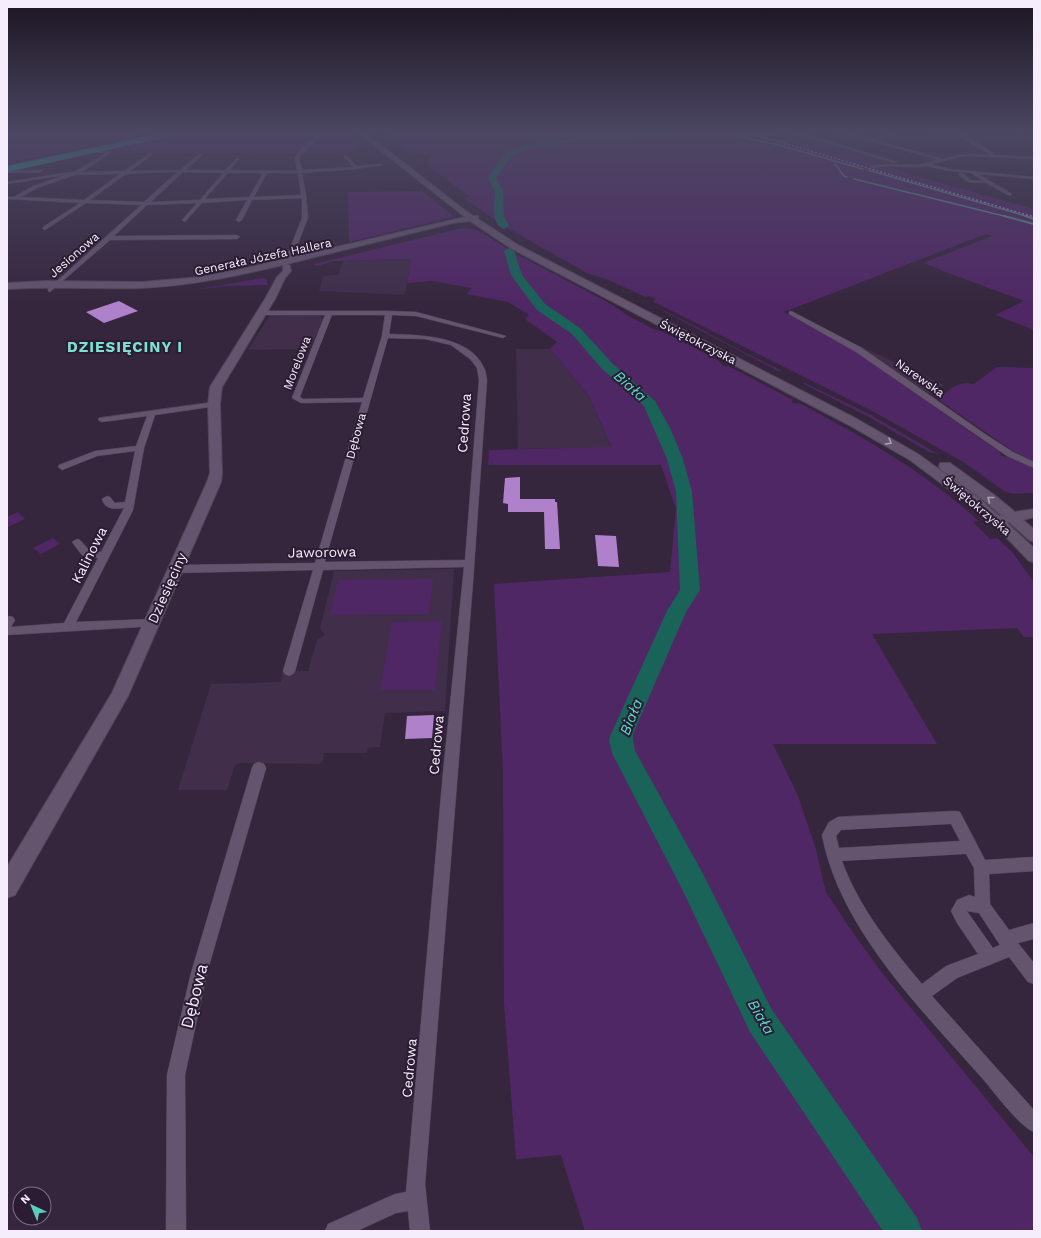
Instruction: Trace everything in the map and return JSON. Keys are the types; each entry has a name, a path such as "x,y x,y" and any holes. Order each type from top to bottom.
{"main road":[{"name":"Świętokrzyska","path":"437,189 515,247 547,261 782,381 884,428 919,449 968,482 1010,524 1034,557"},
{"name":"Świętokrzyska","path":"441,189 476,218"},
{"name":"Generała Józefa Hallera","path":"168,286 224,276 293,259 459,224 476,218"},
{"name":"Generała Józefa Hallera","path":"7,286 168,286 213,282 286,266 385,239"},
{"name":"Dziesięciny","path":"7,887 116,701 152,623 215,478 214,404 215,392 218,383 262,313 281,277 287,271 286,266"},
{"path":"260,272 275,274 281,277"},
{"name":"Generała Józefa Hallera","path":"7,291 54,287"},
{"name":"Świętokrzyska","path":"782,381 914,457 952,484 997,520 1010,524"},
{"path":"1010,524 1034,513"},
{"path":"1010,524 1031,530"}],"street":[{"path":"7,204 33,189"},
{"path":"45,228 101,189"},
{"name":"Jesionowa","path":"54,287 110,238 162,189"},
{"path":"185,220 212,189"},
{"path":"239,220 257,189"},
{"path":"293,259 290,256 305,218 302,189"},
{"path":"1000,189 1010,195"},
{"path":"7,198 146,204 304,196"},
{"path":"110,238 237,237"},
{"name":"Morelowa","path":"262,313 389,313"},
{"path":"389,313 416,314 503,336"},
{"name":"Dębowa","path":"289,671 385,336 389,313"},
{"name":"Narewska","path":"791,313 859,350 982,436 1010,454 1034,465"},
{"name":"Morelowa","path":"329,314 296,398 301,401 366,400"},
{"name":"Cedrowa","path":"385,336 425,337 453,344 473,358 481,368 483,394 415,1184 420,1231"},
{"path":"102,420 214,404"},
{"name":"Kalinowa","path":"68,627 124,520 130,504 140,448 152,413"},
{"path":"62,467 95,454 140,448"},
{"path":"107,499 108,503 113,506 130,504"},
{"path":"77,542 86,553 104,556"},
{"name":"Jaworowa","path":"176,569 469,563"},
{"path":"7,620 9,620 7,624"},
{"path":"7,631 152,623"},
{"name":"Dębowa","path":"176,1231 176,1075 199,973 259,768"},
{"path":"1034,976 1008,944 983,906 981,867 955,818 843,824 834,827 829,835 837,871 848,894 883,948 920,994 1034,1123"},
{"path":"833,855 970,847"},
{"path":"981,867 1034,864"},
{"path":"983,906 969,903 962,906 959,911 962,918 990,957"},
{"path":"920,994 952,972 990,957 1008,944 1034,931"},
{"path":"335,1231 396,1204 416,1200"}],"shaded area":[{"path":"459,189 961,189 1034,209 1034,330 995,315 1024,301 923,263 992,236 986,234 784,312 856,351 1000,452 1001,456 1010,457 1034,468 1034,493 1013,494 1004,491 965,463 876,413 652,301 656,299 649,296 645,297 609,280 589,274 509,229 463,198 470,197"},
{"path":"422,191 453,216 349,242 348,192"},
{"path":"462,228 477,230 520,256 611,304 627,315 718,360 723,366 728,366 793,400 791,402 796,404 799,403 893,456 937,486 979,521 973,522 990,539 997,538 1013,553 1034,582 1034,637 1024,637 1017,628 872,634 937,744 773,744 798,796 815,846 826,892 883,974 1034,1157 1034,1226 1032,1228 1034,1231 585,1231 561,1155 516,1159 504,1003 503,771 494,584 670,572 676,509 661,465 488,465 489,450 611,447 589,396 550,349 557,342 525,319 529,315 508,302 466,294 472,288 432,281 407,283 411,259 334,261 317,266 314,264"},
{"path":"411,259 405,295 319,291 323,276 338,275 343,261"},
{"path":"263,278 266,279 268,285 225,286 193,290"},
{"path":"624,301 630,302 787,382 757,369"},
{"path":"646,302 697,327 782,371 778,371"},
{"path":"270,315 321,316 323,321 309,349 248,350"},
{"path":"860,346 944,385 929,394 864,351"},
{"path":"516,349 550,349 589,396 611,448 518,449"},
{"path":"997,367 1034,368 1034,462 1013,451 939,400 950,389 963,384 974,384"},
{"path":"803,382 871,415 938,454 929,452 869,417 804,384"},
{"path":"18,512 25,519 8,527 7,517"},
{"path":"53,538 60,544 41,554 33,548"},
{"path":"454,569 445,711 385,713 380,747 368,748 367,753 324,753 323,761 319,764 240,763 235,765 227,790 178,790 211,684 281,682 283,671 308,671 317,640 325,635 320,629 334,571"},
{"path":"433,579 429,614 330,615 338,580"},
{"path":"442,621 435,690 380,690 392,622"}],"building":[{"path":"119,301 138,311 104,323 86,312"},
{"path":"520,477 520,499 555,499 555,502 557,502 560,549 545,549 544,512 508,512 508,504 503,503 505,478"},
{"path":"595,535 616,536 619,567 598,566"},
{"path":"434,715 432,738 405,739 407,716"}],"waterway":[{"name":"Biała","path":"498,189 499,216 504,226"},
{"path":"894,189 1005,216"},
{"path":"932,189 1029,217"},
{"path":"1005,216 1034,224"},
{"path":"1025,216 1034,219"},
{"name":"Biała","path":"509,251 517,275 541,307 576,331 607,366 650,404 675,459 684,492 690,590 677,611 622,734 621,740 624,753 659,817 761,1021 904,1231"}],"railway":[{"path":"938,189 1034,217"}],"district":[{"name":"DZIESIĘCINY I","path":"125,347"}]}
